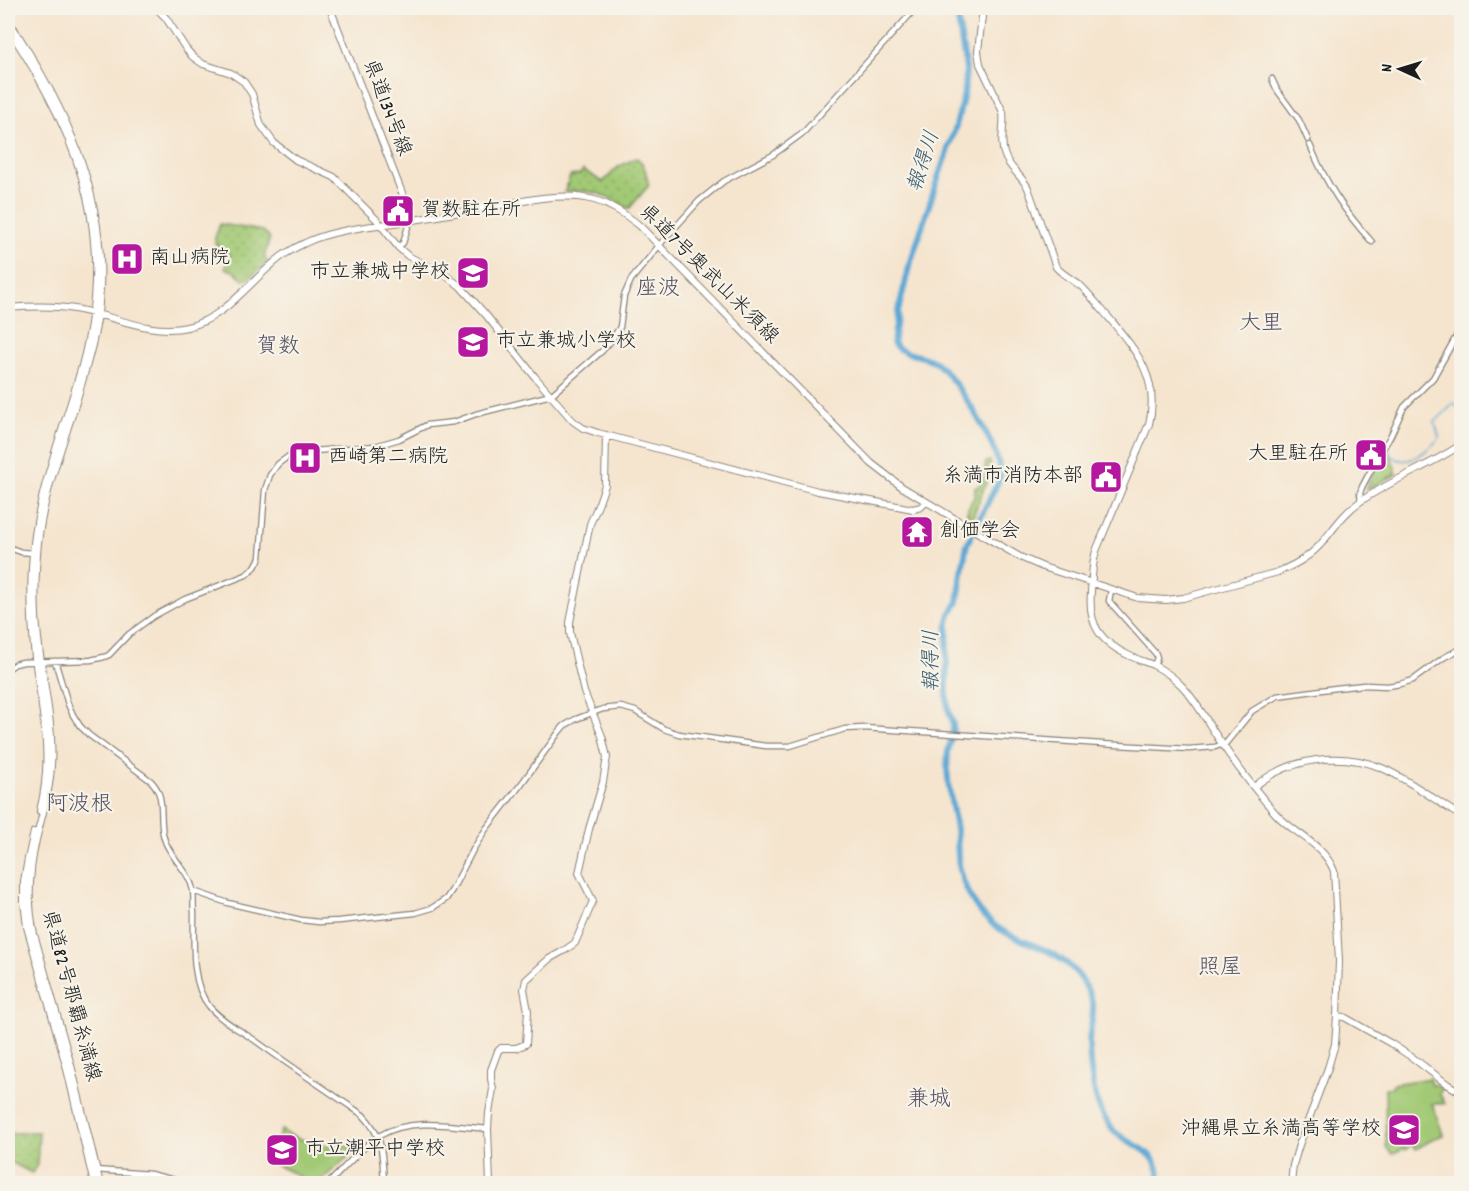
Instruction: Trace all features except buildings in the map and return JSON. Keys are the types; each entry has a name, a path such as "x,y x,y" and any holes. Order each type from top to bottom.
{"main road":[{"path":"156,8 166,18 193,57 203,64 231,73 244,82 252,94 261,125 274,143 296,160 334,177 382,225 398,247 408,256 445,275 463,288 578,425 606,435 818,491 913,509 921,507 926,502"},
{"name":"県道134号線","path":"330,8 409,211 410,220"},
{"path":"983,8 978,56 1003,112 1002,145 1008,163 1028,188 1056,267 1084,290 1132,346 1145,368 1151,388 1152,405 1149,424 1096,551 1091,583 1091,614 1099,633 1106,642 1131,656 1154,665 1187,692 1254,787 1286,825 1323,853 1333,869 1339,956 1333,1052 1299,1144 1291,1184"},
{"name":"県道82号那覇糸満線","path":"8,20 39,69 74,139 88,180 99,245 101,274 95,314 78,381 45,483 36,522 35,607 38,661 51,732 51,765 49,787 31,870 30,912 34,934 71,1065 94,1170 100,1184"},
{"name":"県道82号那覇糸満線","path":"8,28 55,108 84,181 95,246 95,314"},
{"name":"県道7号奥武山米須線","path":"8,308 50,306 158,329 191,327 221,311 292,249 327,236 542,198 561,196 594,200 618,210 640,226 871,463 894,481 982,536 1028,560 1111,590 1152,600 1172,600 1278,572 1297,563 1311,554 1361,501 1441,458 1461,444"},
{"path":"490,1184 488,1129 493,1089 491,1070 501,1048 516,1048 526,1044 528,1011 524,988 526,980 549,959 575,943 593,901 579,873 607,758 604,743 584,693 570,633 570,617 590,525 605,483 606,435"},
{"path":"1254,787 1276,772 1301,763 1327,759 1356,761 1380,768 1396,776 1461,817"},
{"path":"1337,1016 1344,1017 1390,1043 1461,1093"},
{"name":"県道82号那覇糸満線","path":"94,1170 94,1184"}],"street":[{"path":"8,669 15,664 38,661 91,660 104,657 109,655 129,634 154,616 185,599 246,575 258,563 262,551 267,484 274,469 289,456 309,451 375,446 399,439 427,425 454,422 476,414 551,395 602,351 616,334 620,327 624,296 628,285 684,217 709,192 724,181 773,155 803,133 916,8"},
{"path":"1272,79 1277,90 1299,120 1330,188 1372,242"},
{"path":"398,247 403,243 410,220"},
{"path":"1361,501 1362,487 1404,407 1433,378 1461,330"},
{"path":"8,547 21,552 35,553"},
{"path":"1111,590 1109,601 1157,656 1154,665"},
{"path":"193,891 228,903 319,922 363,919 425,911 432,908 446,899 486,829 559,732 570,722 603,709 621,706 664,729 679,734 766,746 801,744 834,732 855,728 1189,749 1223,745 1248,714 1277,696 1364,685 1400,684 1413,680 1461,648"},
{"path":"55,661 68,704 80,726 154,785 161,798 162,829 166,845 186,873 193,891 195,973 200,990 209,1006 244,1034 363,1115 378,1137 382,1154 384,1184"},
{"path":"328,1184 378,1137 401,1127 427,1124 488,1129"},
{"path":"94,1170 150,1174 190,1184"}],"green space":[{"path":"636,158 644,167 649,185 629,209 591,192 565,192 570,176 580,174 583,170 603,182 618,167"},
{"path":"220,224 263,231 270,238 264,257 268,262 247,280 243,280 235,272 225,268 229,254 222,251 215,243"},
{"path":"1385,447 1391,456 1397,474 1365,490"},
{"path":"990,461 991,471 971,521 966,517 968,508 975,495 975,488 980,485 984,476 986,462"},
{"path":"1430,1078 1432,1085 1440,1085 1444,1088 1440,1095 1445,1103 1432,1104 1443,1135 1416,1149 1412,1145 1393,1154 1386,1147 1385,1089 1392,1087 1393,1084"},
{"path":"281,1130 313,1143 353,1147 349,1156 318,1183 308,1183 270,1162"},
{"path":"39,1132 37,1165 32,1173 8,1161 8,1134"}],"waterway":[{"name":"報得川","path":"956,8 966,69 964,94 956,126 909,267 893,343 907,353 935,362 944,370 977,416 987,434 999,466 1000,478 967,544 958,602 948,622 947,698 953,729 947,771 957,834 959,865 969,895 988,920 1000,929 1064,961 1085,985 1093,1006 1089,1049 1095,1095 1100,1109 1115,1132 1151,1157 1160,1175 1161,1184"},
{"path":"1386,446 1395,458 1413,459 1438,440 1435,422 1454,403 1462,412"}],"place":[{"name":"賀数駐在所","path":"398,211"},
{"name":"南山病院","path":"127,259"},
{"name":"市立兼城中学校","path":"473,273"},
{"name":"市立兼城小学校","path":"473,342"},
{"name":"大里駐在所","path":"1371,455"},
{"name":"西崎第二病院","path":"305,458"},
{"name":"糸満市消防本部","path":"1106,477"},
{"name":"創価学会","path":"917,532"},
{"name":"沖縄県立糸満高等学校","path":"1404,1130"},
{"name":"市立潮平中学校","path":"282,1150"}],"district":[{"name":"座波","path":"658,289"},
{"name":"大里","path":"1261,324"},
{"name":"賀数","path":"278,347"},
{"name":"阿波根","path":"79,805"},
{"name":"照屋","path":"1220,968"},
{"name":"兼城","path":"929,1100"}]}
